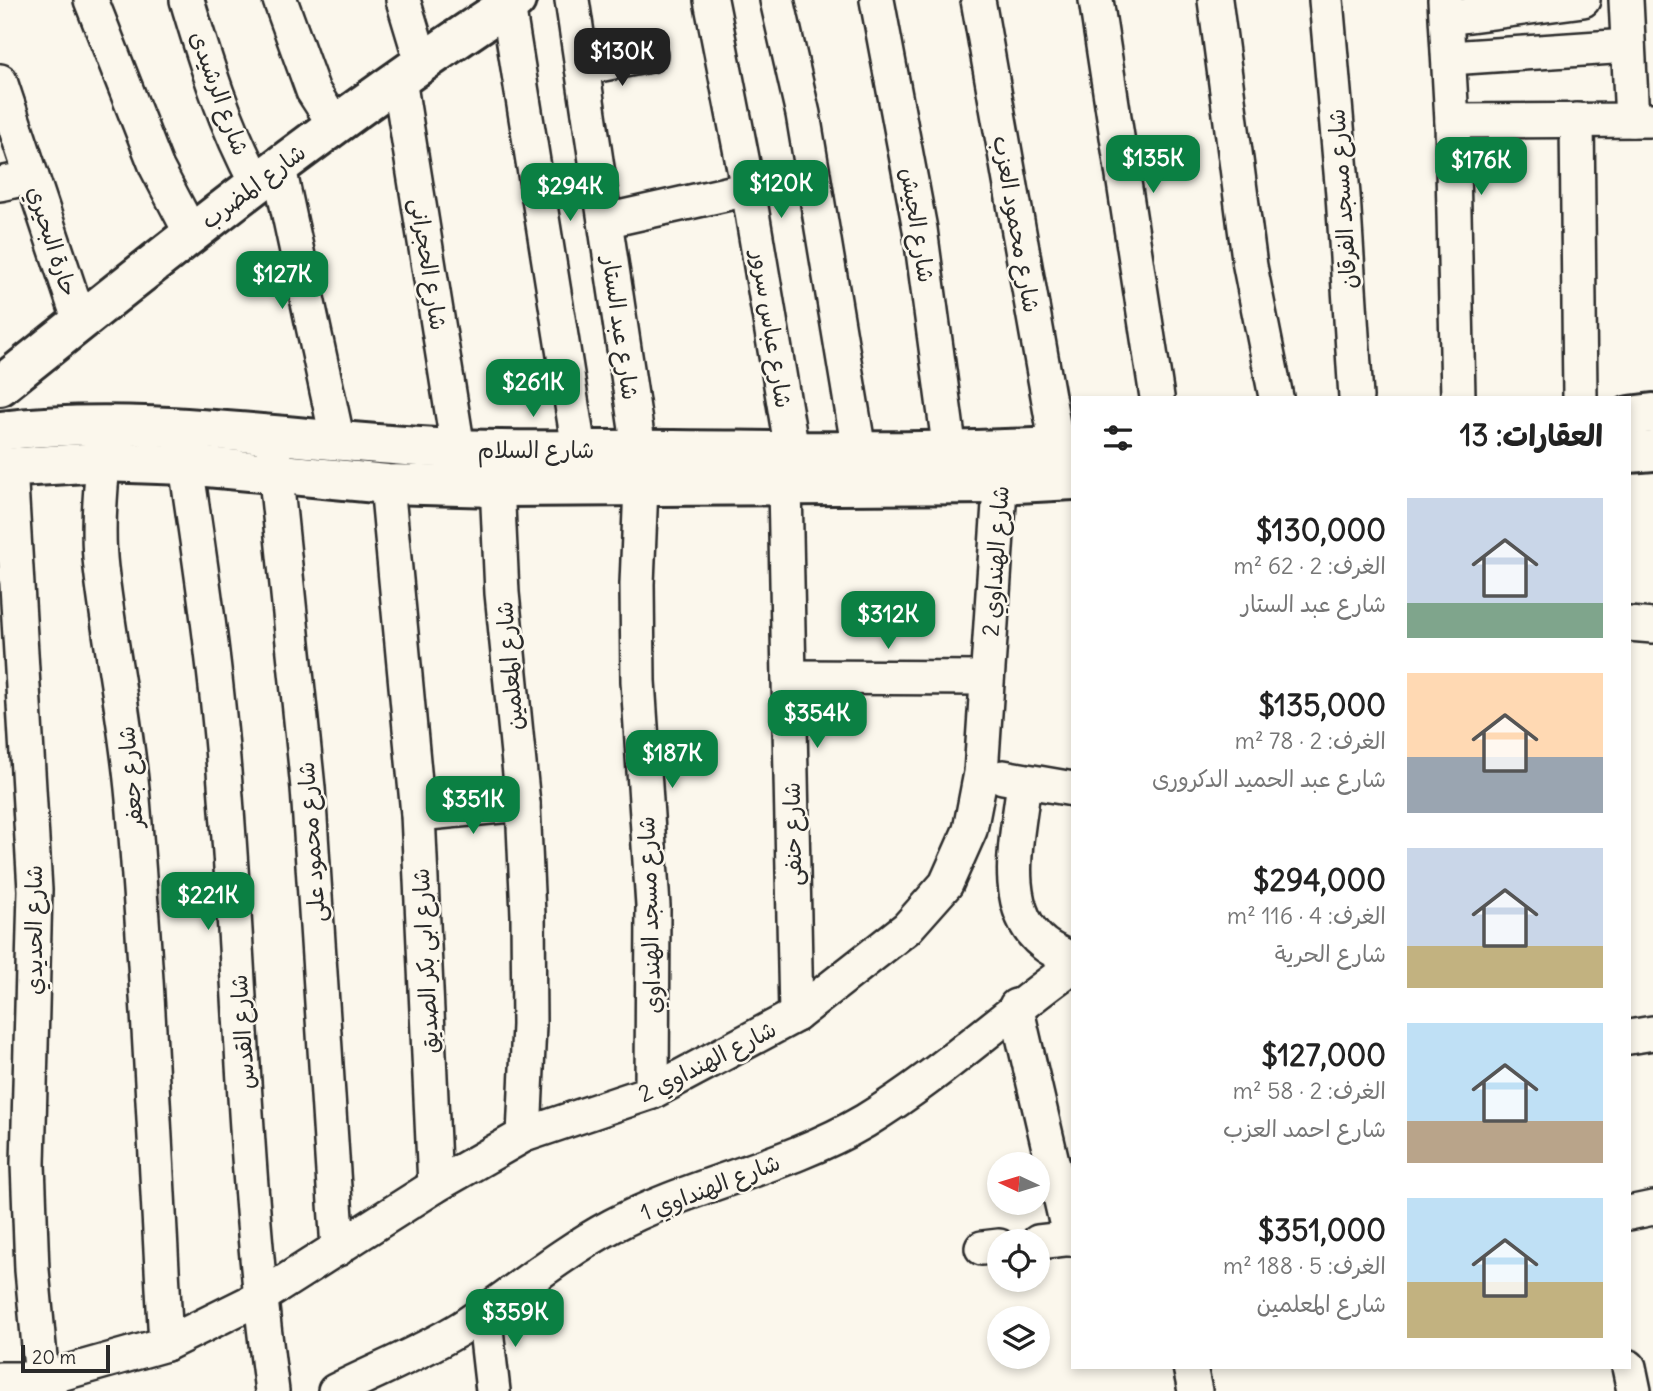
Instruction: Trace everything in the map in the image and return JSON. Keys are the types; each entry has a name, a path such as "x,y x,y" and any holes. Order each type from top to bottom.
{"street":[{"path":"91,0 157,168 191,233"},
{"name":"شارع الرشيدى","path":"187,0 216,94 234,141 268,176 338,442"},
{"path":"280,0 313,91 335,125"},
{"name":"شارع الحجرانى","path":"403,0 458,449"},
{"name":"شارع عبد الستار","path":"572,0 640,468"},
{"name":"شارع عباس سرور","path":"711,0 748,188 788,468"},
{"path":"777,0 803,114 859,451"},
{"name":"شارع الجيش","path":"877,0 920,229 950,452"},
{"name":"شارع محمود العزب","path":"978,0 1068,458"},
{"path":"1096,0 1157,396"},
{"path":"1215,0 1250,266 1276,396"},
{"name":"شارع مسجد الفرقان","path":"1326,0 1343,195 1356,396"},
{"path":"1458,396 1452,121 1446,9 1583,0"},
{"path":"1452,121 1643,120 1628,46 1626,0"},
{"path":"512,3 579,449"},
{"name":"شارع المضرب","path":"0,386 191,233 335,125 512,3"},
{"path":"1450,58 1628,46"},
{"path":"582,68 650,55"},
{"name":"حارة البحيري","path":"0,81 80,321"},
{"path":"1577,120 1580,396"},
{"path":"0,184 32,177"},
{"path":"605,221 748,188"},
{"path":"1631,416 1653,413"},
{"name":"شارع السلام","path":"0,431 60,424 157,425 338,442 458,449 579,449 640,468"},
{"name":"شارع محمود على","path":"272,436 308,788 338,1249"},
{"name":"شارع المعلمين","path":"495,449 509,672 523,804 528,915 529,1026 524,1135"},
{"name":"شارع السلام","path":"788,468 859,451 950,452 1001,467"},
{"path":"1631,453 1653,451"},
{"name":"شارع السلام","path":"5,468 103,462 186,466 387,484 497,487 640,468 1001,467 1068,458"},
{"name":"شارع جعفر","path":"103,462 99,514 101,567 120,679 132,799 152,1070 166,1344"},
{"name":"شارع القدس","path":"186,466 207,606 222,748 259,1297 272,1391"},
{"name":"شارع الهنداوي 2","path":"0,1379 46,1385 166,1344 259,1297 435,1186 524,1135 652,1092 796,1015 907,928 946,884 970,830 981,773 1001,467"},
{"name":"شارع الحديدي","path":"5,468 35,890 28,1164 32,1270 46,1385"},
{"name":"شارع مسجد الهنداوي","path":"640,468 636,584 638,681 653,906 652,1092"},
{"name":"شارع حنفى","path":"788,468 796,1015"},
{"name":"شارع ابى بكر الصديق","path":"387,484 418,814 435,1186"},
{"path":"1631,624 1653,626"},
{"path":"789,677 987,678"},
{"path":"981,773 1071,789"},
{"path":"1024,781 1015,879 1018,904 1027,926 1044,944 1071,959"},
{"path":"418,814 523,804"},
{"name":"شارع الهنداوي 1","path":"335,1391 370,1382 460,1328 546,1266 611,1226 681,1194 744,1175 806,1150 865,1120 915,1086 1016,1006 1071,967"},
{"path":"1016,1006 1071,1234"},
{"path":"1631,1037 1653,1033"},
{"path":"1631,1213 1653,1208"},
{"path":"1050,1241 1071,1238"},
{"path":"484,1312 493,1391"},
{"path":"1190,1369 1195,1391"}]}
